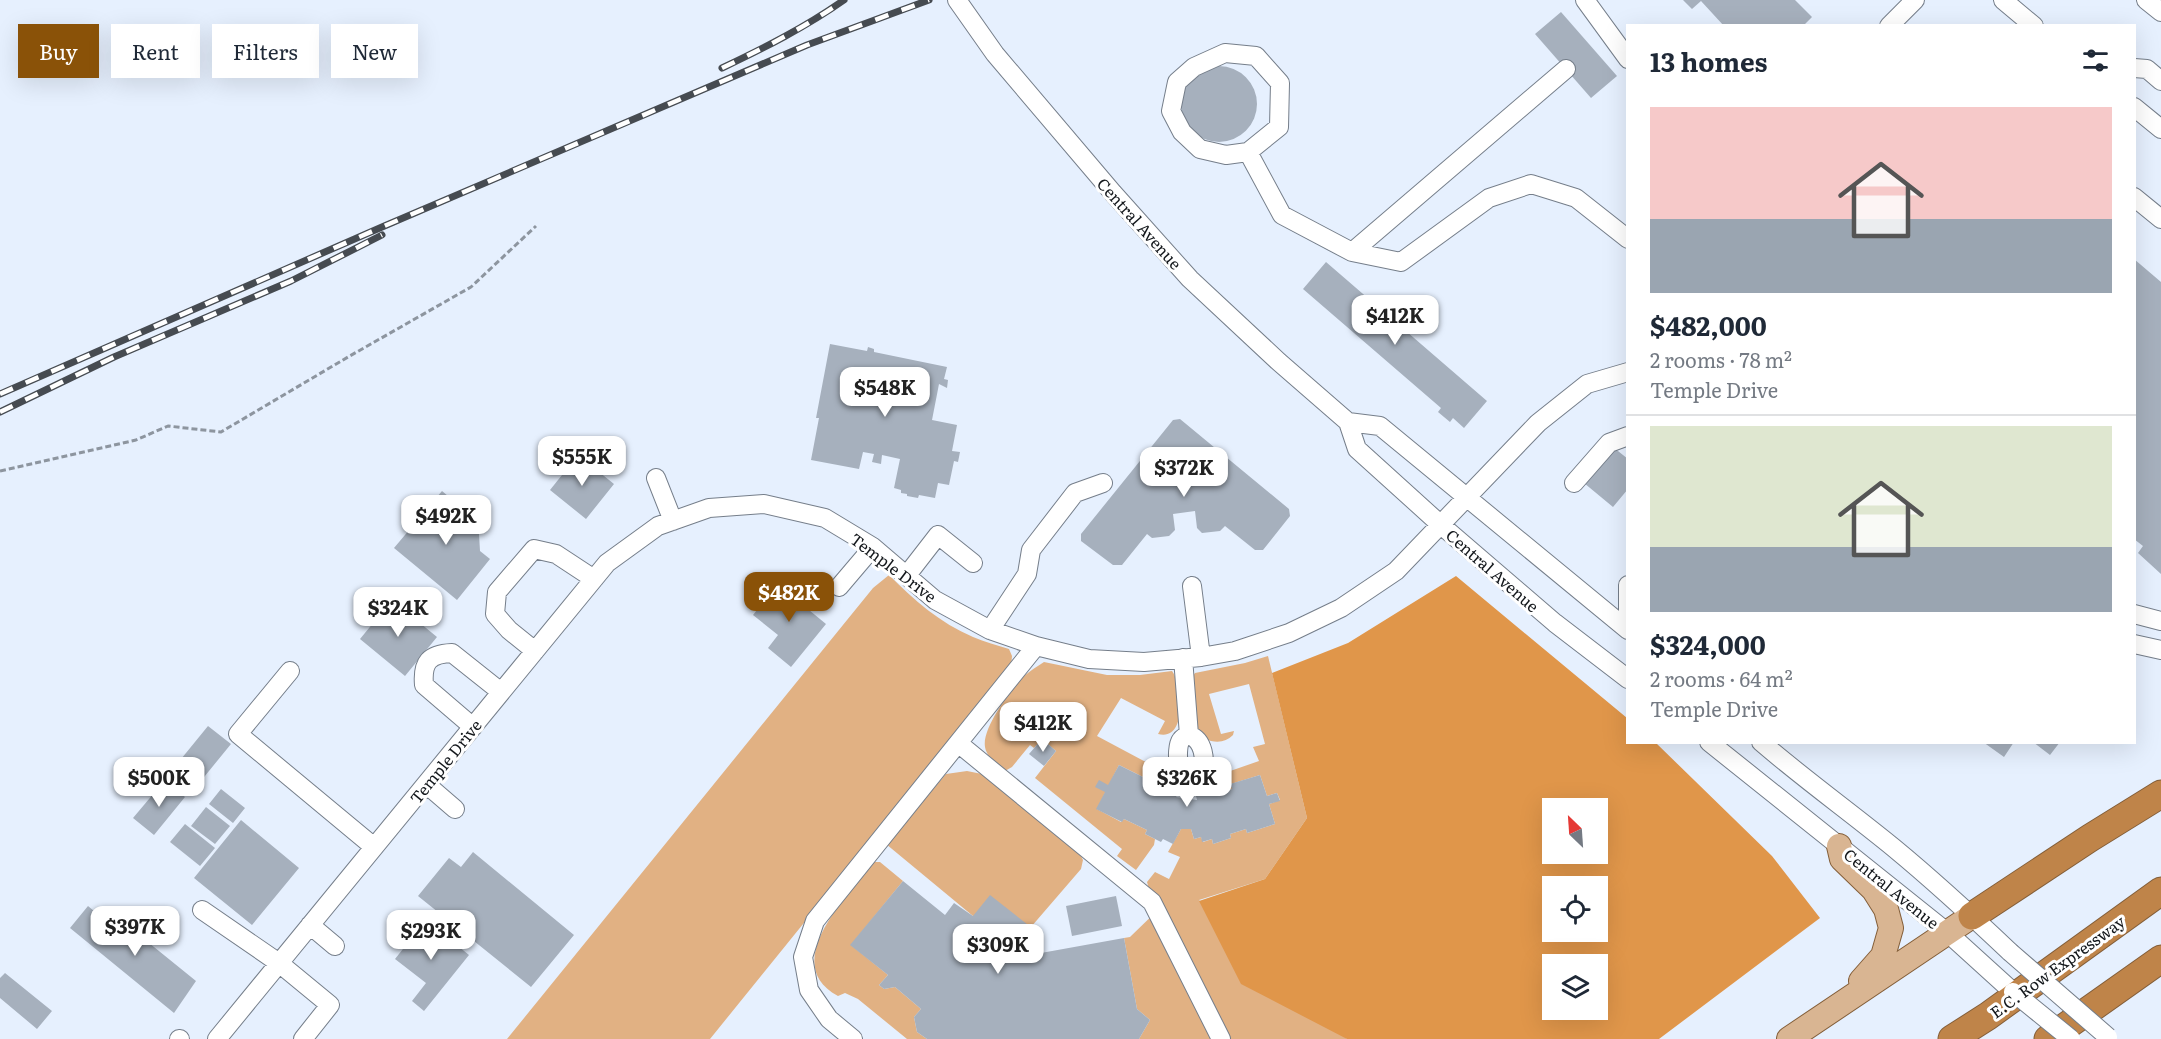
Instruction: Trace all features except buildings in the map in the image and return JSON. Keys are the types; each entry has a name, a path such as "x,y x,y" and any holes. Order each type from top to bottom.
{"highway":[{"path":"1972,916 2161,794"},
{"name":"E.C. Row Expressway","path":"1952,1039 1988,1016 2161,891"},
{"path":"2048,1039 2161,959"}],"main road":[{"path":"1822,1016 1836,1000 1863,979 1883,956 1891,928 1886,909 1874,890 1842,859 1839,846"},
{"path":"1789,1039 1972,916"}],"street":[{"name":"Central Avenue","path":"957,0 995,54 1113,193 1190,279 1279,362 1348,422 1357,449 1555,623 1626,677"},
{"path":"1586,0 1619,40 1626,55"},
{"path":"1891,24 1915,0"},
{"path":"2003,0 2032,24"},
{"path":"2146,0 2161,12"},
{"path":"1225,53 1256,56 1280,83 1279,127 1248,152 1226,155 1200,149 1182,132 1171,111 1177,82 1194,67 1225,53"},
{"path":"2136,68 2147,69 2161,81"},
{"path":"1352,252 1566,69"},
{"path":"2136,109 2161,129"},
{"path":"1248,152 1282,215 1352,252 1401,262 1489,198 1531,184 1576,198 1626,237"},
{"path":"2136,199 2161,219"},
{"name":"Temple Drive","path":"217,1039 607,563 658,526 709,508 764,504 825,518 873,547 935,600 990,630 1036,646 1089,659 1143,662 1192,658 1235,651 1289,633 1341,608 1396,571 1538,423 1587,384 1626,373"},
{"path":"1348,422 1380,426 1626,628"},
{"path":"1574,483 1609,443 1626,437"},
{"path":"656,478 674,520"},
{"path":"990,630 1027,574 1031,550 1075,493 1104,483"},
{"path":"907,575 938,536 973,563"},
{"path":"839,587 873,547"},
{"path":"536,651 509,630 495,614 497,592 534,549 556,554 594,579"},
{"path":"1189,735 1192,586"},
{"path":"2136,615 2161,621"},
{"path":"2136,644 2161,650"},
{"path":"854,1039 829,1019 809,990 803,957 815,921 1036,646"},
{"path":"473,727 424,686 423,673 427,661 438,653 452,653 501,692"},
{"path":"290,671 238,734 374,847"},
{"path":"958,743 1152,902 1221,1039"},
{"name":"Central Avenue","path":"1712,744 1948,933 1987,970 2071,1039"},
{"name":"Central Avenue","path":"1763,744 1805,780 1893,848 2109,1038"},
{"path":"426,784 455,809"},
{"path":"202,910 279,963 330,1005 303,1039"},
{"path":"310,925 335,946"}],"path":[{"path":"0,471 136,440 168,426 221,432 471,288 536,226"}],"shaded area":[{"path":"889,575 918,602 949,625 973,637 1009,649 1012,656 1011,667 710,1039 507,1039 873,588"},
{"path":"1456,576 1626,717 1626,744 1657,744 1772,856 1820,918 1659,1039 1347,1039 1241,984 1199,901 1265,879 1307,818 1272,673 1348,643"},
{"path":"1268,656 1307,818 1265,879 1199,900 1347,1039 1139,1039 1150,1020 1137,1009 1124,938 1130,937 1163,905 1149,889 1147,882 1155,872 1169,879 1180,857 1168,852 1181,829 1191,829 1194,839 1201,837 1203,842 1212,839 1213,844 1231,838 1230,834 1246,829 1247,833 1275,824 1269,804 1280,800 1277,793 1267,796 1260,775 1231,784 1232,789 1215,794 1213,777 1259,761 1253,747 1265,744 1249,684 1209,694 1221,734 1234,731 1233,735 1217,742 1198,734 1194,715 1193,676 1195,673"},
{"path":"1044,662 1107,675 1140,675 1172,671 1176,678 1180,710 1174,729 1168,734 1158,734 1165,721 1121,698 1097,736 1172,776 1179,785 1178,794 1161,786 1159,790 1143,782 1145,778 1119,765 1097,809 1121,822 1124,819 1147,830 1145,834 1155,839 1154,845 1136,870 1117,856 1122,849 1035,778 1056,751 1042,739 1034,748 1030,745 1012,767 1005,771 986,751 987,731 1002,704 1021,679"},
{"path":"967,771 982,774 1080,854 1083,860 1081,869 1031,927 973,916 886,844 946,774"},
{"path":"874,862 880,862 903,881 851,945 888,975 879,985 884,989 895,987 921,1009 914,1017 917,1032 927,1039 907,1039 858,999 845,993 838,996 821,982 815,966 816,948 824,929 835,910"}],"railway":[{"path":"722,68 784,37 844,0"},
{"path":"0,394 807,45 929,0"},
{"path":"0,412 114,357 291,281 382,235"}]}
